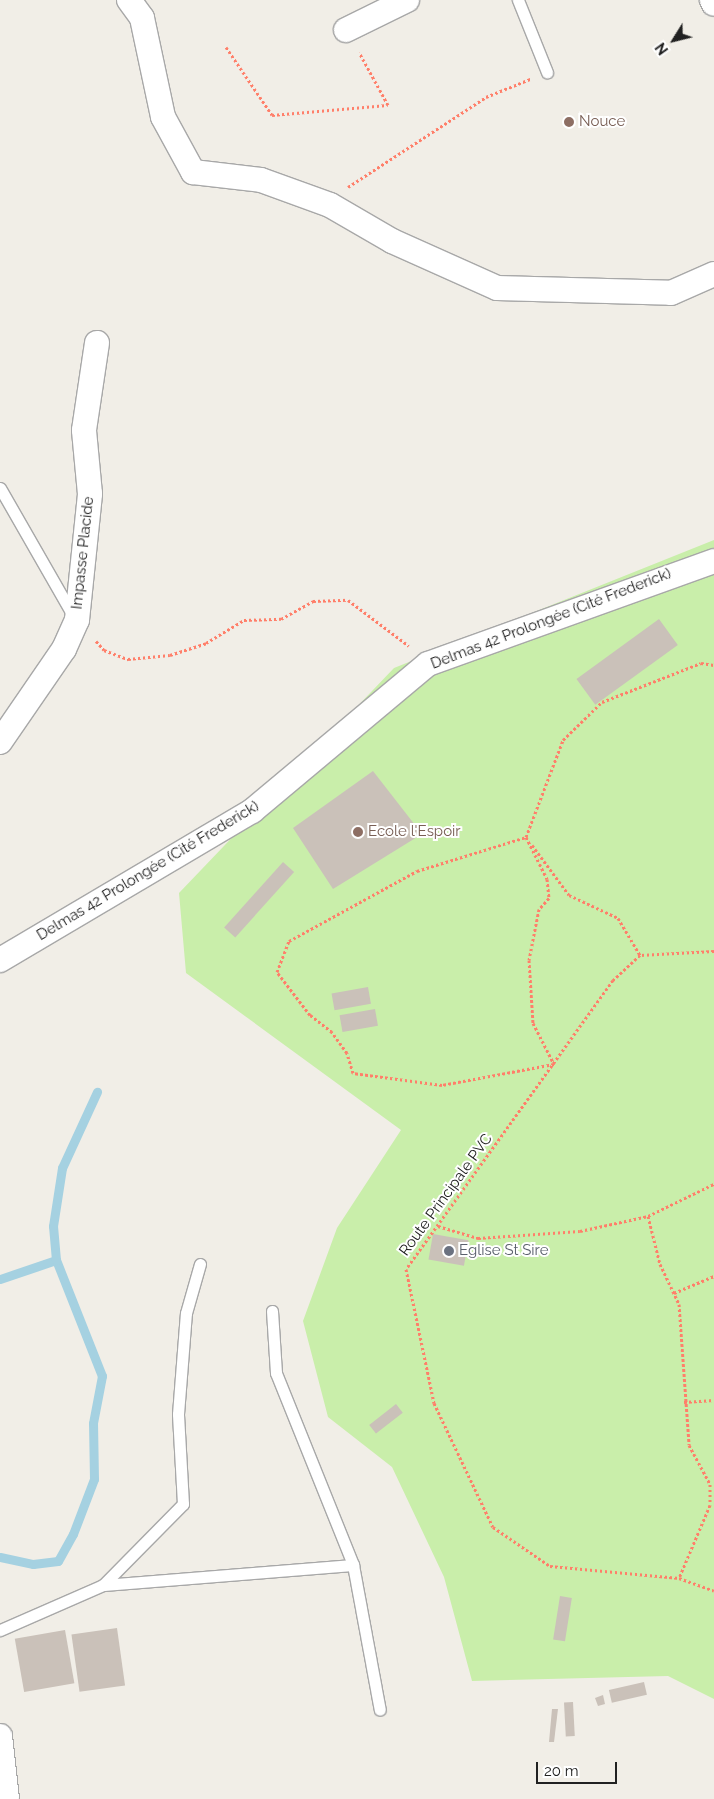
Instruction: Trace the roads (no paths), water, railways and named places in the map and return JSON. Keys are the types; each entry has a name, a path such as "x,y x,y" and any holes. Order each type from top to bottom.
{"street":[{"path":"129,0 142,18 163,117 192,172 262,180 330,205 392,242 497,288 671,293 714,274"},
{"path":"346,30 406,0"},
{"path":"712,0 714,4"},
{"name":"Impasse Placide","path":"0,742 64,649 76,620 90,494 84,430 97,343"},
{"name":"Delmas 42 Prolongée (Cité Frederick)","path":"0,960 252,811 428,664 714,561"},
{"path":"0,1736 7,1799"}],"lane":[{"path":"518,0 547,72"},
{"path":"0,488 76,620"},
{"path":"103,1584 183,1504 178,1414 186,1313 200,1264"},
{"path":"272,1311 276,1373 353,1565 380,1710"},
{"path":"0,1630 103,1584 353,1565"}],"waterway":[{"path":"0,1557 33,1564 58,1561 73,1534 94,1479 93,1423 102,1376 56,1260 53,1226 62,1168 97,1092"},
{"path":"0,1279 56,1260"}],"place":[{"name":"Nouce","path":"569,122"},
{"name":"Ecole l'Espoir","path":"358,832"},
{"name":"Eglise St Sire","path":"449,1251"}]}
